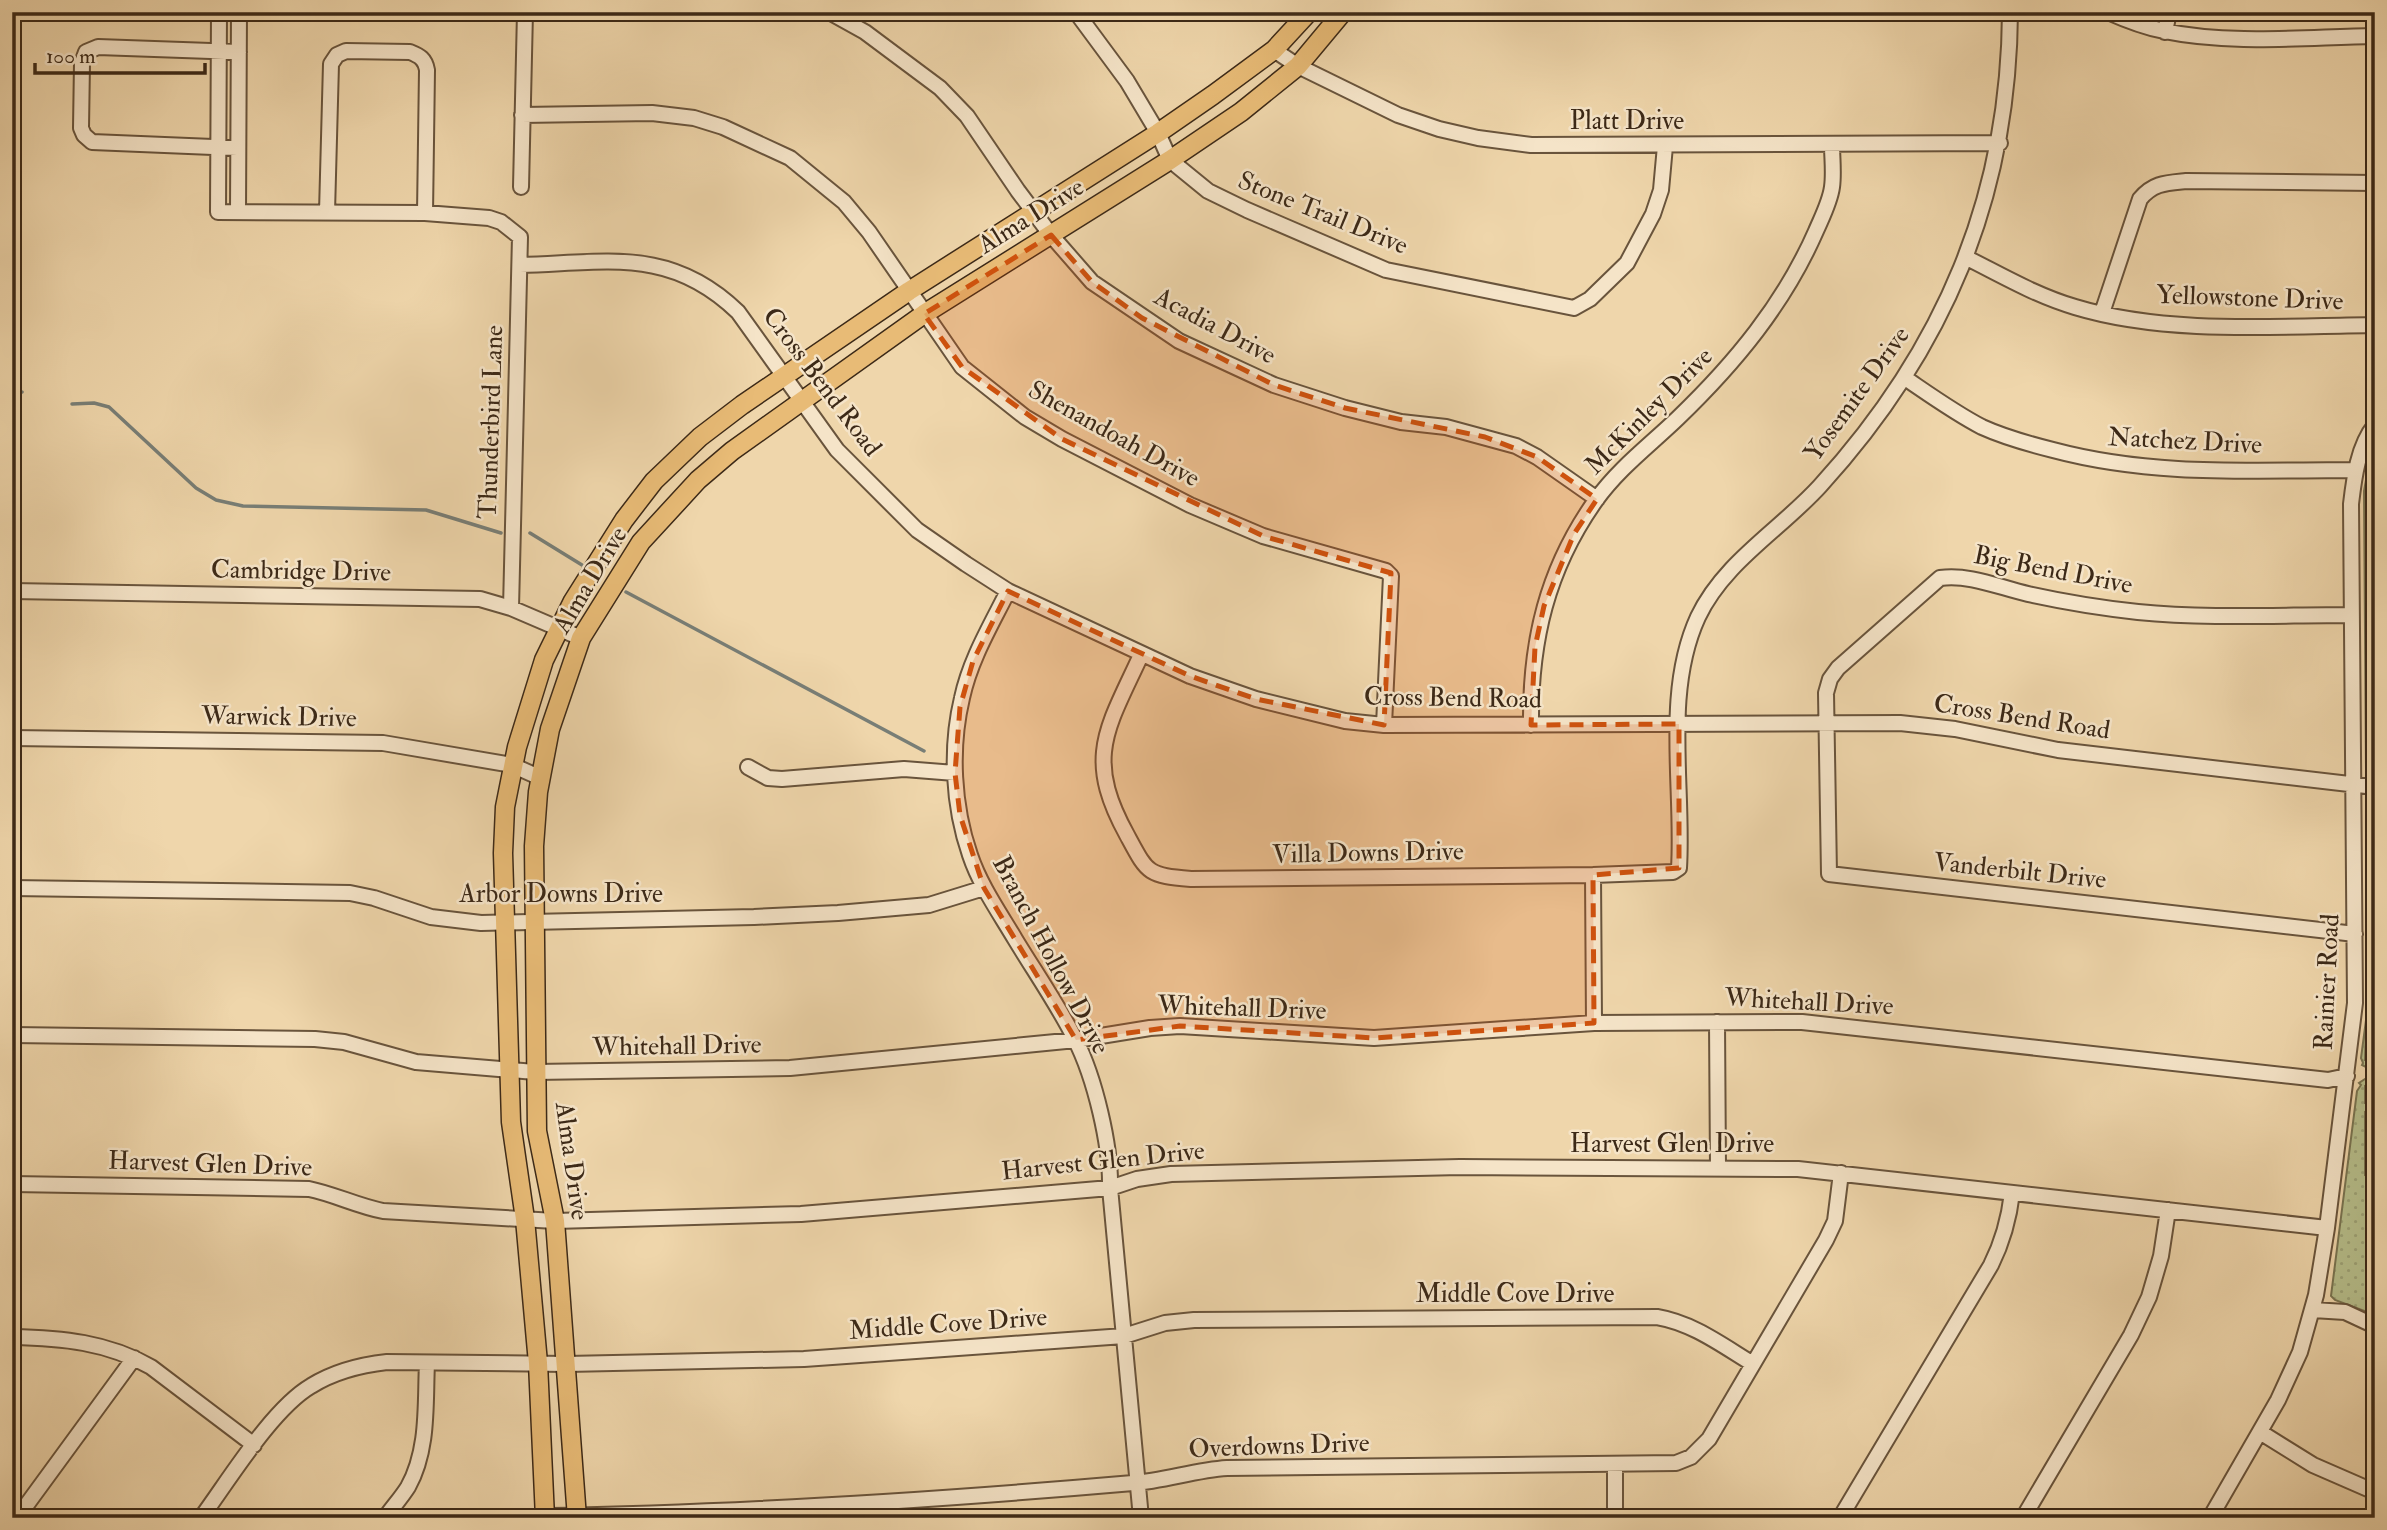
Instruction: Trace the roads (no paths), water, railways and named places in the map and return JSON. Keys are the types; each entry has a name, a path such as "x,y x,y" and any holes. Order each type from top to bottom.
{"main road":[{"name":"Alma Drive","path":"545,1517 538,1363 525,1219 511,1122 503,853 505,807 512,765 544,660 573,601 610,540 654,481 700,437 909,291 1158,133 1274,50 1309,12"},
{"name":"Alma Drive","path":"577,1516 555,1221 537,1131 534,846 541,778 550,729 581,638 641,542 671,508 732,451 924,314 1170,160 1241,112 1298,66 1343,12"}],"street":[{"path":"219,12 218,212 425,213 428,70 425,62 420,55 410,52 346,51 337,54 331,64 327,212"},
{"path":"238,211 239,12"},
{"path":"521,187 525,12"},
{"name":"Acadia Drive","path":"830,12 865,32 940,88 967,116 1051,235 1092,282 1179,341 1274,385 1345,408 1401,422 1446,427 1516,446 1537,457 1597,499"},
{"name":"Stone Trail Drive","path":"1076,12 1127,81 1158,133 1170,160 1208,191 1386,270 1574,308 1590,299 1627,262 1653,214 1661,190 1665,146"},
{"name":"Yosemite Drive","path":"1679,724 1679,683 1686,649 1698,617 1712,593 1729,571 1818,488 1865,434 1905,378 1947,303 1967,258 2000,143 2010,54 2010,12"},
{"path":"2108,12 2165,32 2229,38 2375,37"},
{"path":"2165,32 2169,12"},
{"path":"237,148 92,142 81,128 82,63 86,52 97,47 239,51"},
{"name":"Platt Drive","path":"1274,50 1298,66 1398,115 1439,129 1478,138 1531,145 2000,143"},
{"path":"218,94 238,95"},
{"name":"Shenandoah Drive","path":"522,115 652,113 694,118 757,141 790,158 844,202 869,232 962,367 1025,417 1062,439 1191,505 1263,536 1386,571 1391,576 1384,725"},
{"name":"McKinley Drive","path":"1531,725 1535,647 1544,606 1574,534 1597,499 1637,454 1716,382 1753,338 1780,299 1808,249 1828,204 1832,187 1832,144"},
{"path":"217,179 237,179"},
{"path":"2102,313 2140,199 2158,184 2186,181 2375,183"},
{"name":"Thunderbird Lane","path":"425,213 489,218 501,222 520,237 511,608"},
{"name":"Yellowstone Drive","path":"1967,258 2046,297 2102,313 2161,323 2223,327 2375,326"},
{"name":"Cross Bend Road","path":"520,265 630,262 676,270 719,293 738,312 838,450 917,530 1008,591 1141,655 1256,699 1345,721 1384,725 1900,723 1955,729 2059,750 2375,787"},
{"name":"Natchez Drive","path":"1905,378 1958,414 1985,428 2023,443 2086,459 2140,468 2194,471 2356,470"},
{"name":"Rainier Road","path":"2210,1518 2278,1400 2300,1352 2313,1310 2327,1228 2355,1003 2351,504 2356,470 2370,431 2375,425"},
{"name":"Big Bend Drive","path":"1826,722 1826,693 1830,679 1838,668 1940,578 1972,578 2061,601 2139,612 2201,616 2350,615"},
{"name":"Cambridge Drive","path":"12,590 480,599 511,608 581,638"},
{"name":"Branch Hollow Drive","path":"1008,591 973,661 962,694 956,731 955,774 960,815 970,855 984,888 1076,1040 1094,1091 1110,1170 1141,1518"},
{"name":"Villa Downs Drive","path":"1141,655 1109,724 1103,748 1103,772 1112,808 1143,865 1160,876 1191,879 1673,872 1679,868 1679,724"},
{"name":"Vanderbilt Drive","path":"1826,722 1829,874 2356,934"},
{"name":"Warwick Drive","path":"12,738 383,743 512,765 541,778"},
{"path":"748,767 768,778 782,779 904,769 955,774"},
{"path":"1592,875 1594,1023"},
{"name":"Arbor Downs Drive","path":"12,888 350,892 430,917 481,923 838,913 929,905 984,888"},
{"path":"1717,1022 1718,1169"},
{"name":"Whitehall Drive","path":"12,1035 325,1040 344,1042 416,1062 535,1072 790,1068 1076,1040 1180,1026 1374,1038 1594,1023 1837,1024 2328,1080 2347,1076"},
{"name":"Harvest Glen Drive","path":"12,1184 309,1189 383,1212 555,1221 801,1214 1110,1188 1137,1179 1171,1174 1461,1167 1797,1169 2327,1228"},
{"name":"Overdowns Drive","path":"545,1517 860,1505 1138,1483 1200,1470 1227,1468 1676,1463 1691,1457 1709,1439 1826,1240 1835,1221 1841,1173"},
{"path":"1840,1518 1991,1265 2000,1247 2012,1193"},
{"path":"2023,1518 2136,1325 2149,1297 2161,1256 2168,1210"},
{"path":"2313,1310 2345,1312 2375,1326"},
{"name":"Middle Cove Drive","path":"201,1518 284,1407 309,1387 337,1372 360,1365 387,1362 567,1364 804,1359 1124,1336 1165,1323 1194,1320 1657,1317 1691,1326 1753,1364"},
{"path":"12,1337 76,1340 107,1347 134,1358 151,1367 254,1445"},
{"path":"16,1518 134,1358"},
{"path":"385,1518 407,1488 418,1464 424,1440 427,1363"},
{"path":"2260,1432 2313,1465 2375,1492"},
{"path":"1615,1464 1615,1518"}],"waterway":[{"path":"12,388 22,392"},
{"path":"72,404 94,403 109,407 196,488 216,500 243,506 426,510 501,533"},
{"path":"530,533 582,565"},
{"path":"626,592 924,751"}]}
